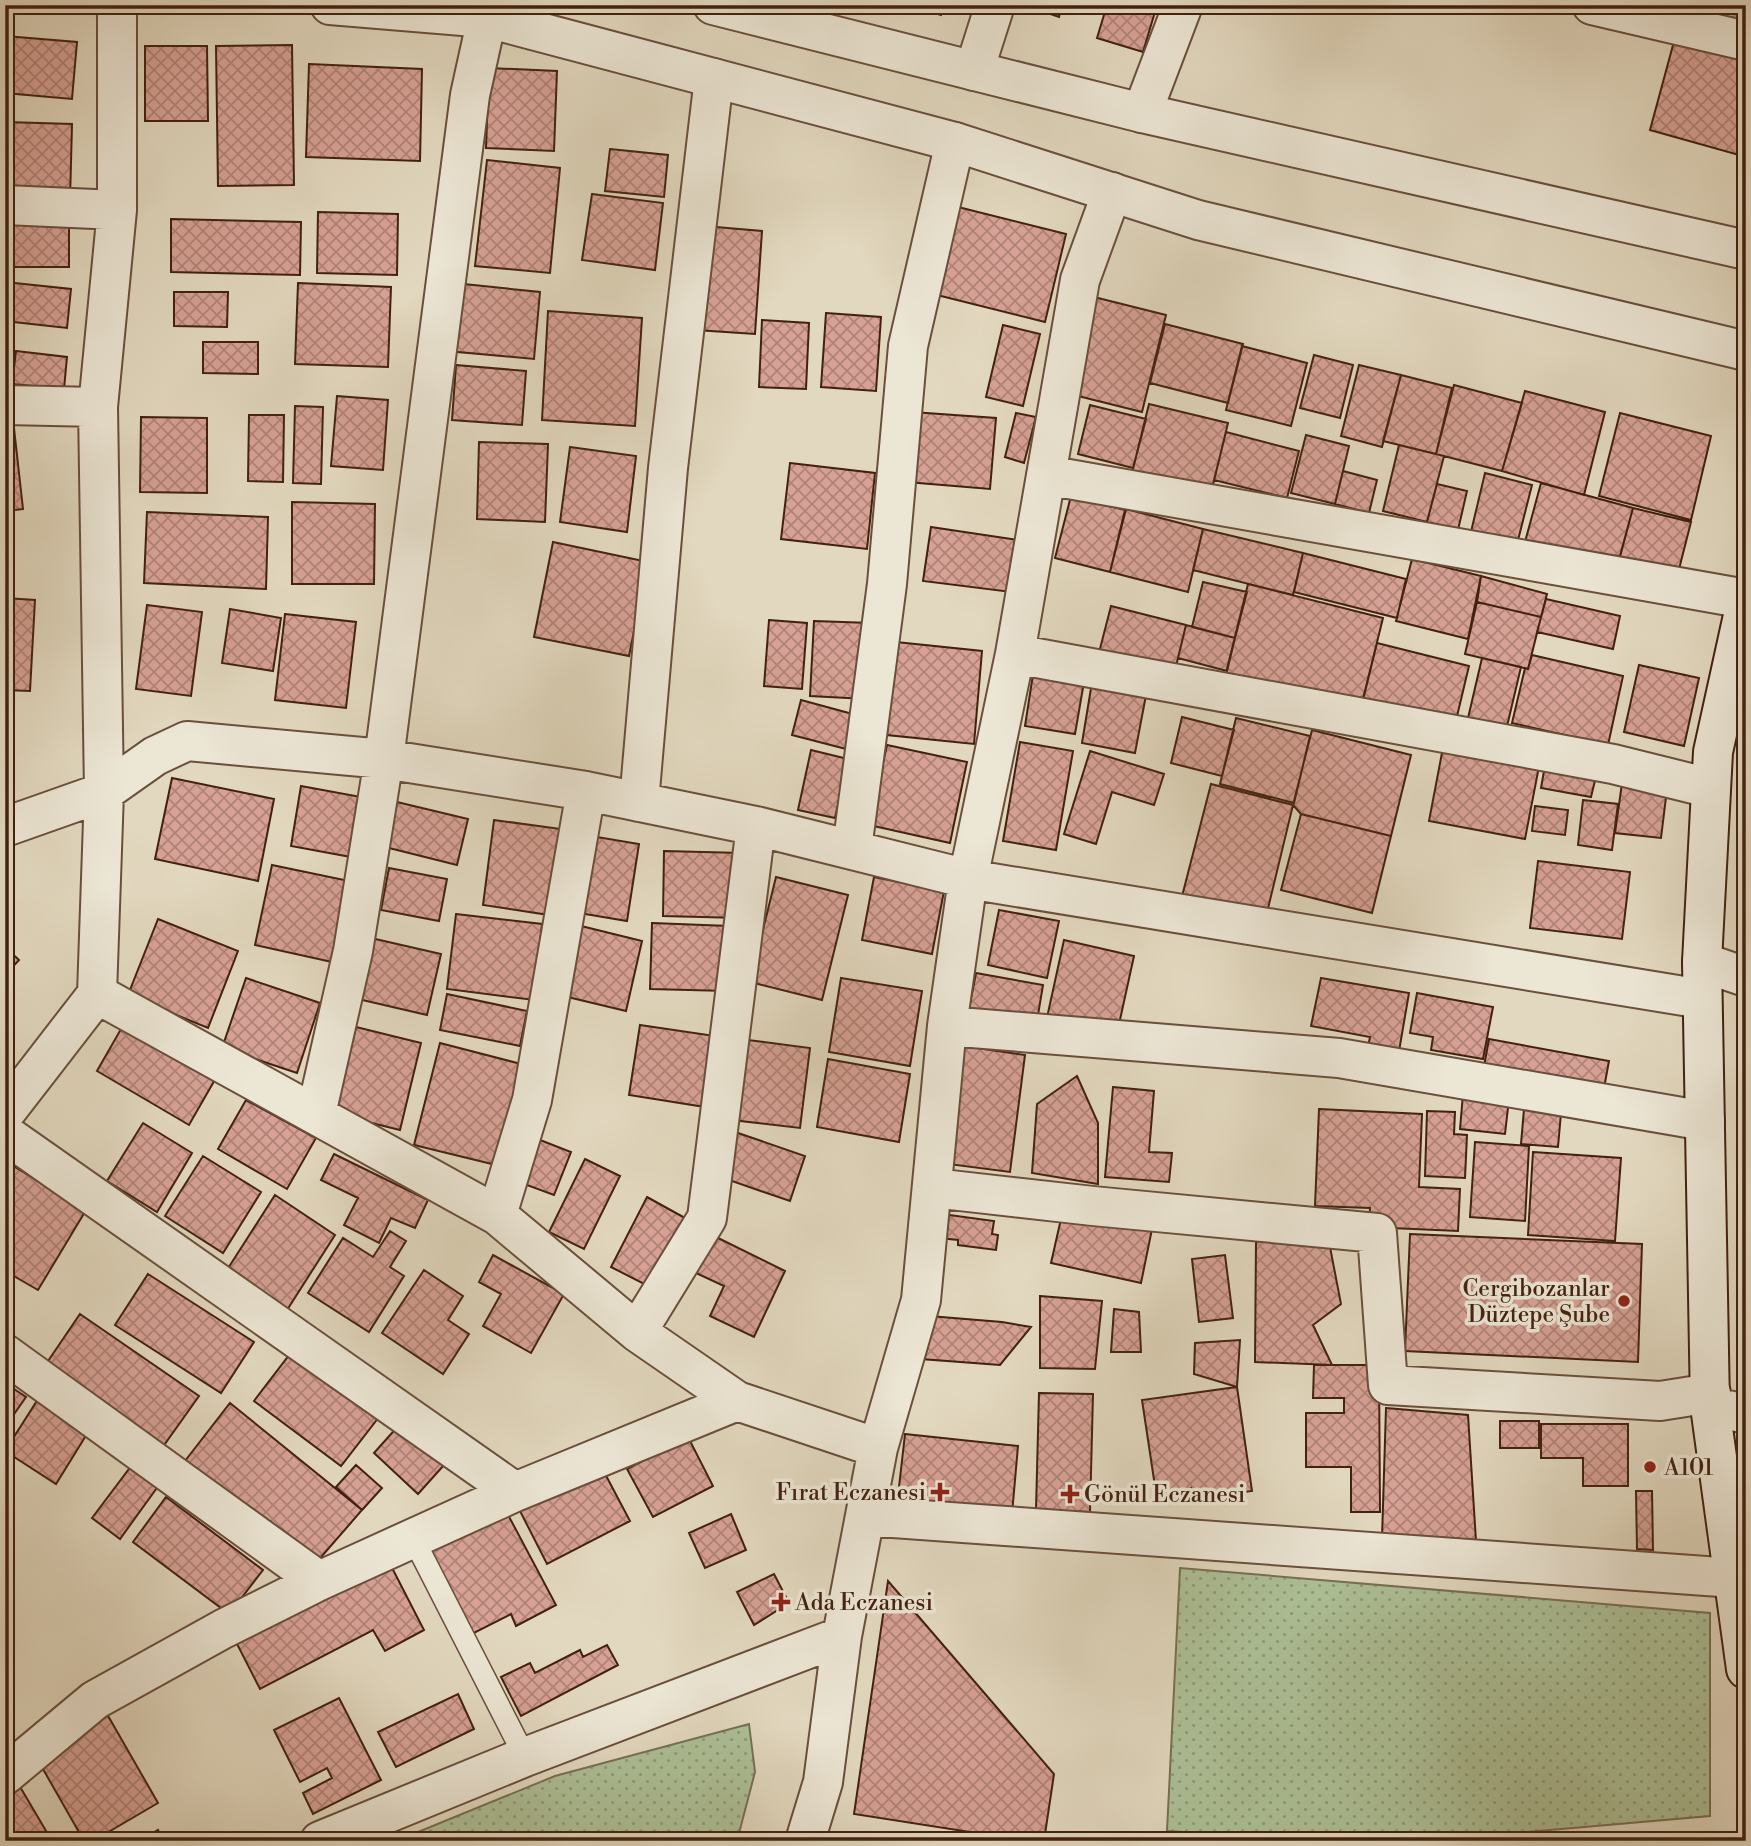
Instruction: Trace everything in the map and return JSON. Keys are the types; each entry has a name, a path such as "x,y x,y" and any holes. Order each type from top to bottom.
{"street":[{"path":"5,1113 97,994 104,792 98,407 117,210 117,5"},
{"path":"330,5 487,18 955,142 1198,220 1746,351"},
{"path":"975,71 995,5"},
{"path":"1142,113 1182,5"},
{"path":"1591,5 1746,41"},
{"path":"734,8 1142,113 1746,250"},
{"path":"316,1114 353,951 384,759 470,95 487,18"},
{"path":"639,802 668,468 713,78"},
{"path":"852,849 887,584 908,346 955,142"},
{"path":"805,1841 823,1782 842,1636 878,1448 921,1300 947,1026 968,879 1015,653 1080,280 1112,192"},
{"path":"5,205 117,210"},
{"path":"5,405 98,407"},
{"path":"1046,475 1746,601 1742,643 1713,752 1702,980 1705,1121 1722,1404 1734,1578 1745,1662"},
{"path":"1015,653 1614,764 1710,788"},
{"path":"5,827 104,792 155,757 187,741 384,759 586,791 756,826 968,879 1702,980 1746,977"},
{"path":"496,1215 532,1100 586,791"},
{"path":"637,1332 706,1219 756,826"},
{"path":"97,994 496,1215 637,1332 737,1401 878,1448"},
{"path":"947,1026 1339,1058 1705,1121"},
{"path":"5,1134 515,1492"},
{"path":"933,1188 1377,1233 1388,1385 1722,1404"},
{"path":"5,1354 319,1581"},
{"path":"5,1775 95,1700 223,1629 319,1581 515,1492 737,1401"},
{"path":"865,1516 1734,1578"},
{"path":"320,1841 525,1757 842,1636"}],"lane":[{"path":"413,1538 525,1757"}],"green space":[{"path":"1180,1568 1710,1613 1710,1816 1424,1841 1319,1841 1167,1831"},
{"path":"749,1724 755,1772 737,1841 396,1841 555,1776"}],"building":[{"path":"909,5 944,5 941,15"},
{"path":"944,5 973,5 970,14"},
{"path":"1024,5 1062,5 1059,17"},
{"path":"1107,5 1157,5 1143,52 1097,38"},
{"path":"1704,5 1746,5 1746,30 1700,18"},
{"path":"1676,34 1746,53 1746,157 1650,130"},
{"path":"5,36 77,42 72,99 5,93"},
{"path":"292,45 294,185 218,186 216,46"},
{"path":"145,46 207,46 208,121 145,121"},
{"path":"309,64 422,69 420,161 306,157"},
{"path":"489,68 557,71 554,151 486,148"},
{"path":"5,122 72,124 70,201 5,199"},
{"path":"610,149 668,155 664,197 605,191"},
{"path":"487,160 560,168 550,273 475,266"},
{"path":"592,194 663,203 655,270 582,260"},
{"path":"958,207 1066,234 1045,322 937,295"},
{"path":"318,212 398,214 397,275 317,273"},
{"path":"171,219 301,222 300,275 171,272"},
{"path":"5,221 69,221 69,267 5,267"},
{"path":"704,226 762,231 755,334 696,330"},
{"path":"5,282 71,289 67,328 5,321"},
{"path":"298,283 391,287 388,367 295,364"},
{"path":"454,283 540,292 534,359 447,351"},
{"path":"174,292 228,292 227,327 174,326"},
{"path":"1094,297 1166,315 1142,412 1070,394"},
{"path":"548,311 642,318 635,426 542,420"},
{"path":"826,313 881,317 876,391 821,387"},
{"path":"762,320 809,323 806,389 759,387"},
{"path":"1165,324 1243,344 1228,403 1150,383"},
{"path":"1003,325 1040,334 1023,406 986,397"},
{"path":"203,342 258,342 258,374 203,373"},
{"path":"1242,346 1307,363 1291,426 1226,410"},
{"path":"16,351 67,357 64,389 12,384"},
{"path":"1314,355 1353,365 1340,418 1300,408"},
{"path":"456,365 526,371 522,425 452,420"},
{"path":"1359,365 1401,375 1382,447 1341,436"},
{"path":"1401,375 1452,388 1436,454 1383,441"},
{"path":"1454,385 1522,403 1502,471 1436,454"},
{"path":"1525,391 1605,412 1584,495 1502,471"},
{"path":"337,396 388,400 383,470 331,466"},
{"path":"1149,404 1228,423 1211,493 1132,473"},
{"path":"1090,405 1146,419 1133,468 1078,454"},
{"path":"295,406 323,407 321,484 293,483"},
{"path":"912,412 996,418 990,489 907,482"},
{"path":"1016,413 1036,417 1024,463 1005,457"},
{"path":"1620,413 1711,436 1691,520 1599,496"},
{"path":"249,415 284,415 283,482 248,481"},
{"path":"141,417 207,418 207,493 140,492"},
{"path":"13,419 23,509 5,511 5,420"},
{"path":"1226,432 1299,451 1287,498 1214,480"},
{"path":"1306,435 1349,446 1335,504 1291,493"},
{"path":"479,442 548,444 545,522 477,519"},
{"path":"1399,445 1444,456 1427,522 1383,511"},
{"path":"570,447 636,456 627,532 560,522"},
{"path":"790,463 875,473 867,549 781,539"},
{"path":"1343,471 1377,480 1369,513 1335,504"},
{"path":"1485,473 1532,485 1516,548 1470,536"},
{"path":"1541,483 1633,508 1617,567 1525,542"},
{"path":"1437,484 1467,491 1458,530 1427,522"},
{"path":"1071,496 1125,510 1110,572 1055,558"},
{"path":"292,502 375,504 374,584 292,584"},
{"path":"1633,508 1691,522 1676,581 1617,568"},
{"path":"1126,509 1203,529 1188,592 1110,572"},
{"path":"147,512 268,517 266,589 144,583"},
{"path":"931,527 1018,540 1011,592 923,581"},
{"path":"1203,529 1303,553 1293,595 1193,570"},
{"path":"553,542 648,562 629,656 534,637"},
{"path":"1303,553 1406,579 1397,618 1294,592"},
{"path":"1412,559 1481,576 1468,639 1396,621"},
{"path":"1481,576 1547,594 1541,617 1477,602"},
{"path":"1203,582 1247,592 1235,638 1192,627"},
{"path":"1248,584 1383,618 1360,711 1225,677"},
{"path":"5,598 35,600 30,691 5,690"},
{"path":"1546,599 1620,616 1613,649 1537,632"},
{"path":"1477,602 1541,617 1528,669 1465,654"},
{"path":"147,605 202,612 191,696 136,689"},
{"path":"1111,606 1186,625 1169,695 1093,676"},
{"path":"230,609 281,618 273,671 222,663"},
{"path":"285,614 356,622 346,708 275,700"},
{"path":"769,620 807,623 802,689 764,686"},
{"path":"814,621 870,623 866,699 810,696"},
{"path":"1186,625 1235,638 1227,671 1178,658"},
{"path":"896,642 982,651 974,744 887,735"},
{"path":"1377,643 1469,666 1453,733 1361,708"},
{"path":"1532,655 1623,676 1608,745 1512,723 1525,668 1528,669"},
{"path":"1482,658 1521,667 1504,739 1465,731"},
{"path":"1639,665 1699,678 1684,746 1624,732"},
{"path":"1034,668 1085,676 1075,734 1025,726"},
{"path":"1093,676 1147,690 1135,753 1082,743"},
{"path":"801,700 860,716 850,750 792,735"},
{"path":"1182,717 1234,730 1222,776 1171,763"},
{"path":"1236,718 1310,736 1294,803 1220,784"},
{"path":"1312,730 1411,755 1391,836 1301,814 1293,805"},
{"path":"1445,737 1541,756 1525,839 1429,821"},
{"path":"1020,742 1073,751 1056,850 1003,841"},
{"path":"887,745 967,762 950,843 869,825"},
{"path":"811,750 848,759 835,818 798,810"},
{"path":"1090,751 1164,774 1154,805 1112,792 1096,844 1064,834"},
{"path":"1547,754 1599,764 1591,797 1541,788"},
{"path":"1623,776 1668,781 1661,838 1615,833"},
{"path":"172,778 274,799 258,881 155,859"},
{"path":"1211,784 1293,805 1264,925 1180,904"},
{"path":"301,786 361,797 351,857 291,846"},
{"path":"1583,800 1618,804 1612,850 1578,845"},
{"path":"397,802 468,819 457,865 385,847"},
{"path":"1535,806 1568,810 1565,835 1532,831"},
{"path":"1301,814 1391,836 1372,913 1281,890"},
{"path":"494,820 561,829 549,915 483,905"},
{"path":"585,835 639,844 627,921 573,912"},
{"path":"664,851 742,853 740,918 663,916"},
{"path":"1538,861 1630,872 1622,939 1530,928"},
{"path":"272,865 349,881 332,962 255,945"},
{"path":"389,868 447,879 439,921 381,910"},
{"path":"776,877 848,895 822,1000 750,982"},
{"path":"874,877 944,891 932,954 862,940"},
{"path":"999,910 1059,921 1047,978 988,965"},
{"path":"456,914 542,924 534,1000 447,989"},
{"path":"158,919 238,951 208,1028 128,995"},
{"path":"652,923 729,926 727,991 650,989"},
{"path":"573,924 642,941 626,1011 555,994"},
{"path":"371,938 441,954 427,1015 358,999"},
{"path":"1064,940 1134,956 1116,1038 1046,1022"},
{"path":"5,947 19,960 5,975"},
{"path":"976,973 1043,985 1036,1027 968,1014"},
{"path":"246,978 320,1003 297,1073 222,1048"},
{"path":"841,978 922,991 910,1066 829,1052"},
{"path":"1321,978 1409,993 1398,1057 1367,1052 1370,1037 1311,1026"},
{"path":"1417,993 1493,1007 1483,1059 1431,1050 1433,1037 1410,1033"},
{"path":"447,994 527,1011 520,1046 440,1030"},
{"path":"125,1022 217,1076 189,1125 97,1071"},
{"path":"640,1025 715,1036 705,1107 629,1095"},
{"path":"356,1027 421,1043 400,1130 335,1114"},
{"path":"740,1039 810,1048 800,1128 732,1120"},
{"path":"1489,1039 1609,1061 1602,1099 1482,1077"},
{"path":"440,1043 521,1064 496,1165 414,1145"},
{"path":"963,1046 1025,1055 1010,1172 948,1164"},
{"path":"828,1059 910,1074 899,1142 817,1127"},
{"path":"1077,1076 1098,1123 1098,1184 1032,1173 1037,1104"},
{"path":"1113,1087 1154,1091 1149,1152 1172,1153 1169,1182 1105,1177"},
{"path":"1463,1094 1509,1099 1505,1134 1460,1129"},
{"path":"246,1100 316,1138 287,1189 218,1149"},
{"path":"1319,1109 1422,1114 1419,1187 1460,1189 1458,1231 1369,1227 1370,1208 1315,1206"},
{"path":"1524,1109 1561,1113 1558,1147 1521,1144"},
{"path":"1427,1111 1455,1112 1454,1134 1467,1135 1465,1178 1425,1176"},
{"path":"143,1123 192,1153 157,1212 107,1181"},
{"path":"738,1133 805,1156 790,1201 723,1178"},
{"path":"540,1140 571,1152 554,1195 524,1184"},
{"path":"1475,1142 1529,1146 1525,1221 1470,1217"},
{"path":"1533,1152 1621,1158 1615,1241 1528,1235"},
{"path":"334,1154 428,1200 415,1228 391,1218 379,1243 344,1225 358,1198 321,1180"},
{"path":"203,1156 261,1192 223,1253 165,1216"},
{"path":"585,1159 620,1176 584,1249 549,1232"},
{"path":"5,1161 86,1210 38,1290 5,1271"},
{"path":"275,1195 335,1235 287,1310 227,1270"},
{"path":"647,1197 685,1218 650,1287 611,1267"},
{"path":"1063,1210 1152,1229 1141,1283 1051,1263"},
{"path":"942,1214 994,1221 992,1234 998,1235 996,1250 958,1245 958,1240 940,1238"},
{"path":"390,1231 406,1241 390,1267 404,1276 369,1332 308,1293 343,1238 373,1257"},
{"path":"1410,1234 1642,1244 1638,1362 1405,1351"},
{"path":"714,1236 785,1271 754,1337 710,1316 724,1286 696,1273"},
{"path":"1256,1241 1330,1247 1341,1304 1313,1325 1332,1365 1255,1362"},
{"path":"493,1255 564,1294 531,1353 483,1326 501,1294 479,1282"},
{"path":"1225,1255 1233,1318 1199,1322 1192,1259"},
{"path":"424,1270 463,1296 448,1320 469,1334 443,1374 382,1333"},
{"path":"148,1274 254,1342 221,1393 115,1325"},
{"path":"1040,1296 1102,1301 1095,1369 1040,1368"},
{"path":"1114,1309 1139,1312 1141,1352 1111,1352"},
{"path":"80,1314 199,1396 162,1448 44,1367"},
{"path":"929,1316 1031,1327 1000,1365 921,1359"},
{"path":"1240,1340 1237,1387 1194,1374 1195,1343"},
{"path":"293,1350 379,1417 341,1466 254,1401"},
{"path":"1314,1365 1379,1365 1380,1512 1351,1512 1351,1467 1306,1467 1306,1413 1344,1413 1344,1398 1313,1398"},
{"path":"5,1383 26,1397 5,1427"},
{"path":"1237,1387 1252,1491 1192,1499 1191,1488 1156,1493 1142,1400"},
{"path":"1039,1393 1093,1394 1090,1512 1036,1510"},
{"path":"40,1396 90,1429 56,1484 5,1451"},
{"path":"230,1403 362,1510 316,1563 185,1461"},
{"path":"1386,1408 1468,1415 1476,1541 1382,1538"},
{"path":"1500,1421 1539,1421 1539,1448 1500,1448"},
{"path":"400,1424 444,1465 418,1494 374,1453"},
{"path":"1541,1424 1628,1424 1628,1486 1583,1486 1583,1458 1541,1458"},
{"path":"905,1434 1018,1446 1012,1514 898,1496"},
{"path":"688,1437 713,1486 653,1517 627,1469"},
{"path":"132,1465 159,1485 120,1539 92,1518"},
{"path":"356,1465 382,1488 362,1510 336,1487"},
{"path":"602,1468 630,1521 547,1564 520,1511"},
{"path":"1636,1491 1652,1491 1653,1550 1637,1549"},
{"path":"166,1497 263,1570 229,1614 133,1542"},
{"path":"506,1511 556,1605 516,1626 511,1614 470,1635 427,1552"},
{"path":"731,1514 746,1550 705,1568 689,1533"},
{"path":"389,1562 424,1630 385,1651 373,1630 260,1689 236,1642"},
{"path":"774,1574 789,1603 754,1625 737,1592"},
{"path":"888,1581 1054,1774 1044,1841 1028,1841 854,1814"},
{"path":"607,1645 618,1665 521,1716 501,1677 530,1663 535,1673 580,1650 583,1657"},
{"path":"458,1694 474,1729 396,1767 378,1732"},
{"path":"339,1698 381,1780 313,1814 303,1793 332,1778 327,1768 300,1782 274,1730"},
{"path":"107,1714 158,1803 93,1841 84,1841 35,1755"},
{"path":"16,1780 52,1841 5,1841 5,1792"},
{"path":"158,1830 163,1841 139,1841"}],"place":[{"name":"Cergibozanlar Düztepe Şube","path":"1624,1301"},
{"name":"A101","path":"1650,1467"},
{"name":"Fırat Eczanesi","path":"940,1492"},
{"name":"Gönül Eczanesi","path":"1070,1494"},
{"name":"Ada Eczanesi","path":"781,1602"}]}
